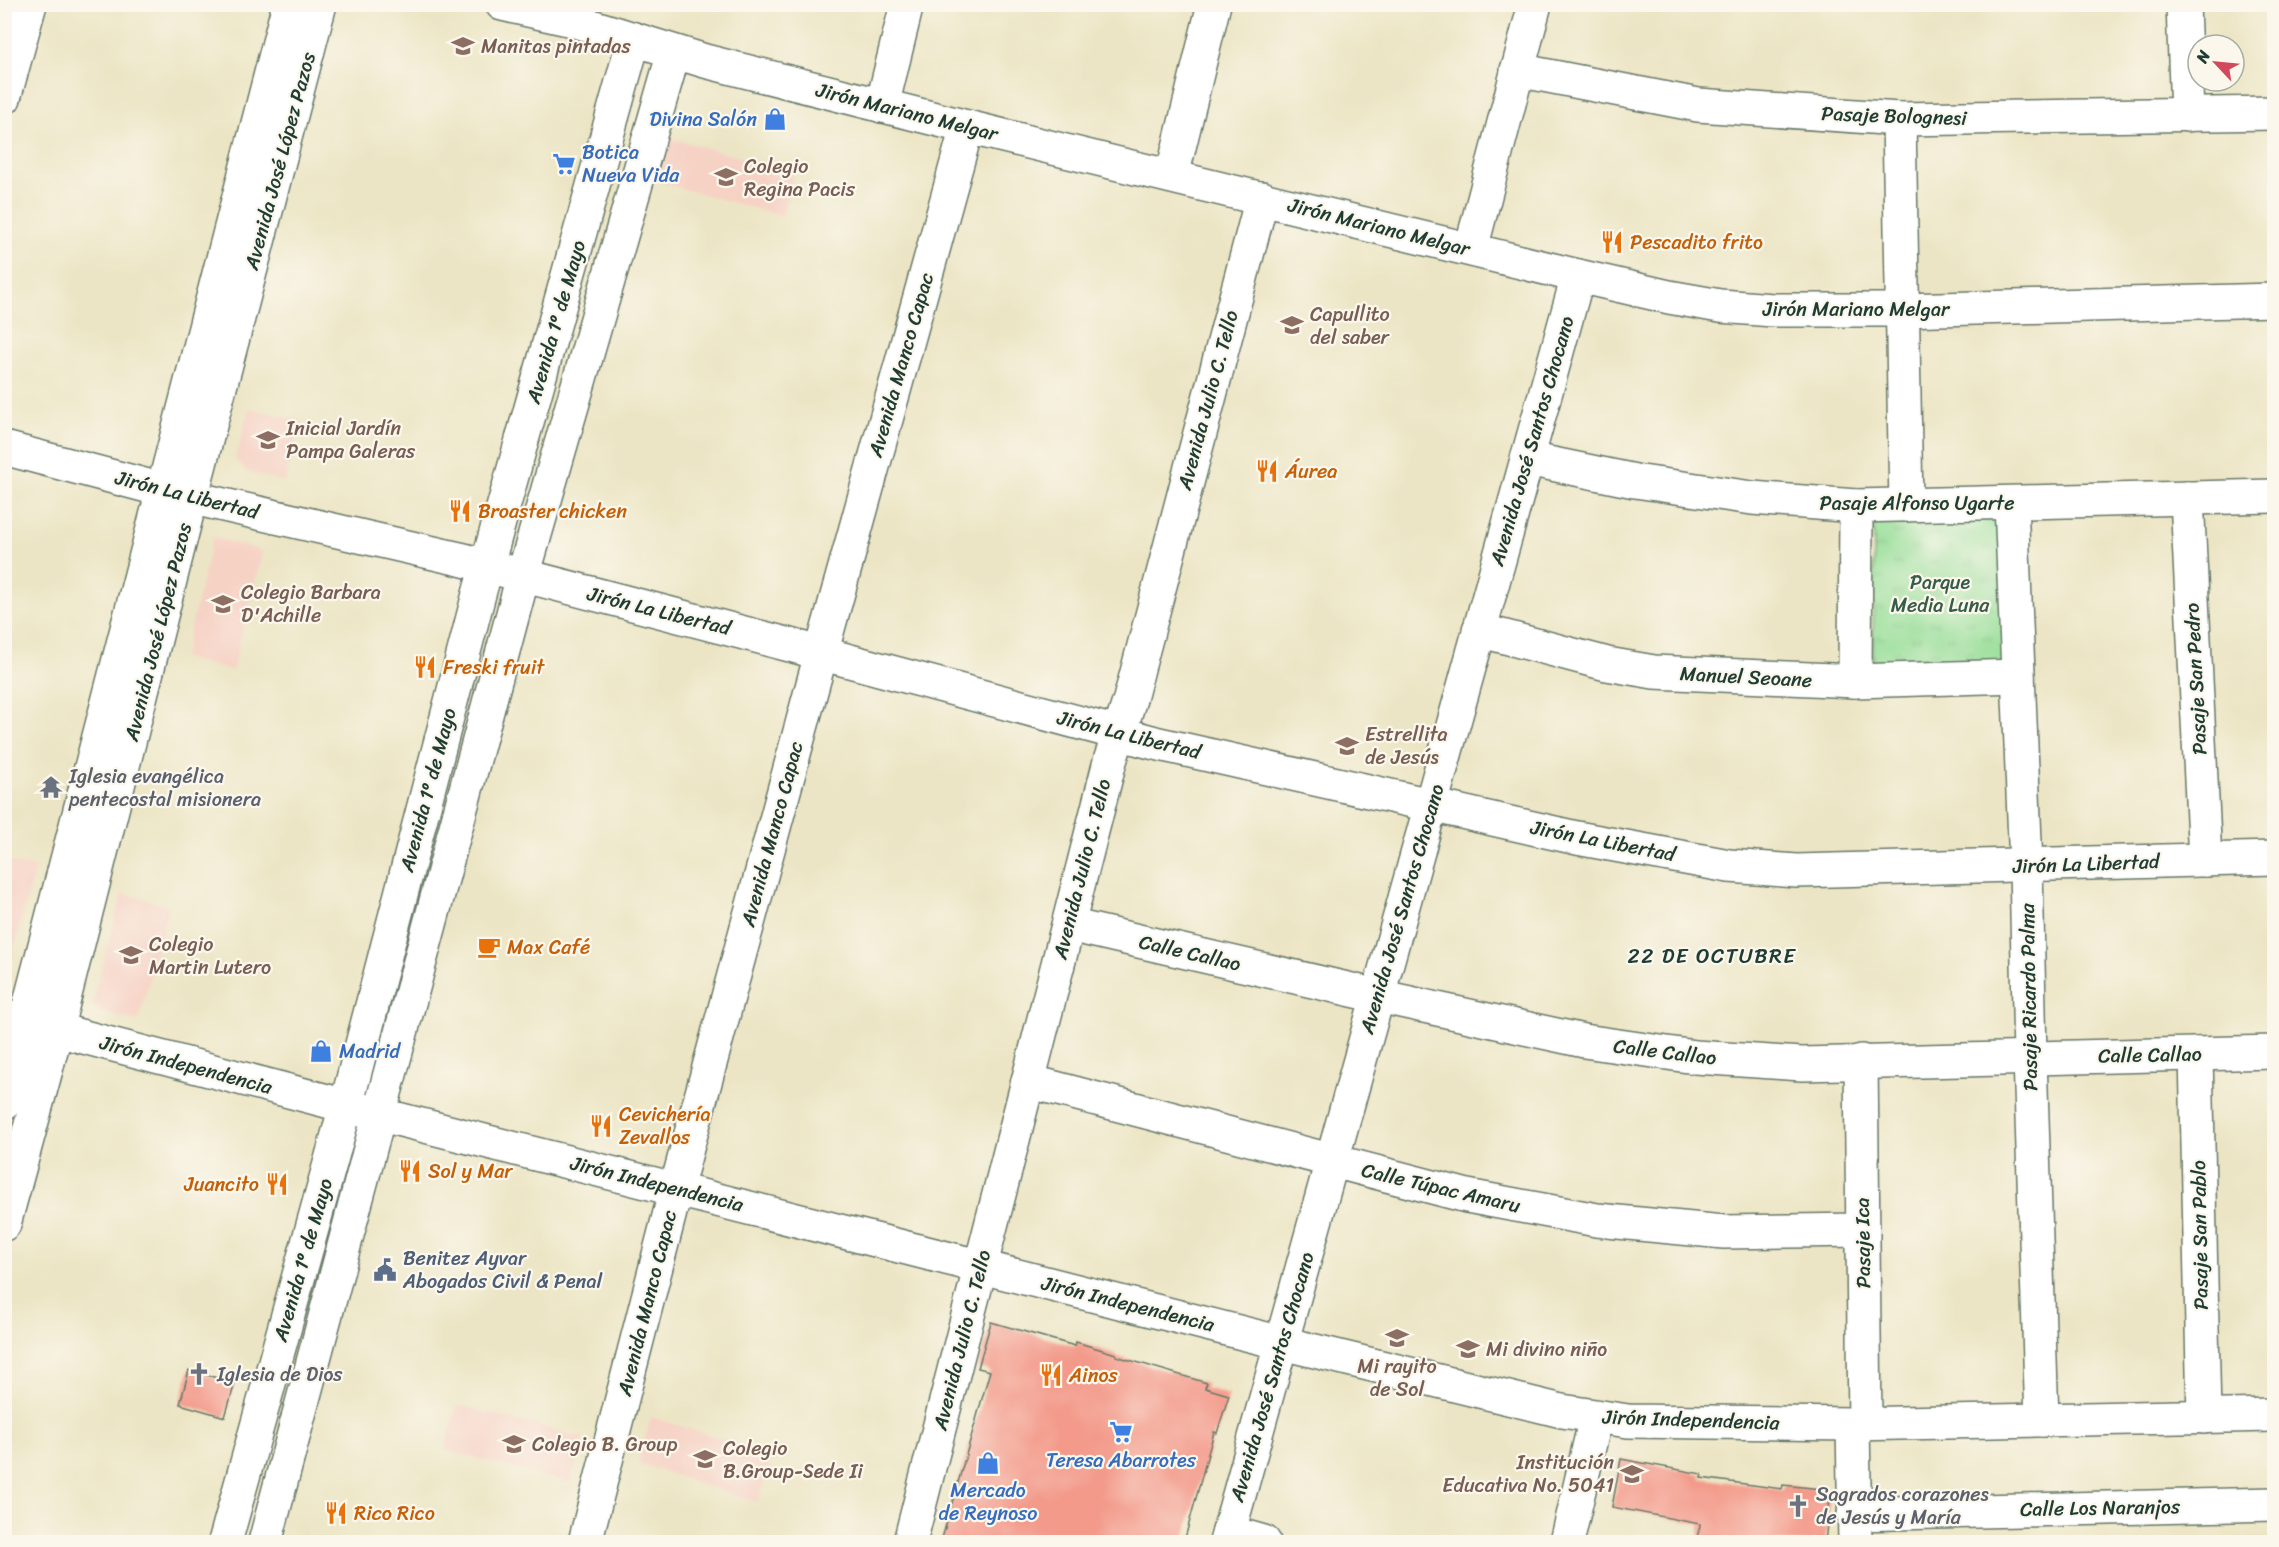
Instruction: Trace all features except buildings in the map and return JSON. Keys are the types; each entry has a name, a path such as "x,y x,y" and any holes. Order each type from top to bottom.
{"street":[{"path":"4,98 30,4"},
{"name":"Avenida José López Pazos","path":"178,494 289,4"},
{"name":"Avenida José López Pazos","path":"4,1103 320,4"},
{"name":"Jirón Mariano Melgar","path":"502,4 572,20 599,16 634,39 705,61 1578,276 1720,306 1773,310 1901,310 2274,300"},
{"path":"882,106 907,4"},
{"path":"1172,176 1214,4"},
{"path":"1471,249 1535,4"},
{"path":"2183,4 2187,115"},
{"name":"Avenida 1º de Mayo","path":"225,1542 346,1106 487,566 634,39"},
{"name":"Avenida 1º de Mayo","path":"265,1542 522,576 674,51"},
{"name":"Pasaje Bolognesi","path":"1518,70 1698,105 1899,119 2274,113"},
{"path":"1899,119 1906,505"},
{"name":"Avenida Manco Capac","path":"585,1542 676,1189 966,127"},
{"name":"Avenida Julio C. Tello","path":"910,1542 1118,734 1130,699 1262,198"},
{"name":"Avenida José Santos Chocano","path":"1228,1537 1578,276"},
{"name":"Jirón La Libertad","path":"4,448 178,494 487,566 1118,734 1577,838 1729,866 1797,871 2274,858"},
{"name":"Pasaje Alfonso Ugarte","path":"1528,459 1635,482 1752,498 1856,506 2274,496"},
{"name":"Pasaje San Pedro","path":"2187,498 2205,860"},
{"name":"Pasaje Ricardo Palma","path":"2011,503 2026,866 2042,1420"},
{"path":"1855,681 1856,506"},
{"name":"Manuel Seoane","path":"1479,630 1607,664 1654,672 1855,681 2018,676"},
{"name":"Calle Callao","path":"1069,925 1584,1041 1695,1057 1802,1064 2274,1052"},
{"name":"Avenida José López Pazos","path":"4,1224 29,1022"},
{"name":"Jirón Independencia","path":"29,1022 380,1115 981,1267 1282,1343 1596,1418 1628,1421 1859,1424 2274,1415"},
{"name":"Pasaje San Pablo","path":"2196,1054 2204,1417"},
{"name":"Pasaje Ica","path":"1855,1528 1863,1230 1861,1062"},
{"name":"Calle Túpac Amaru","path":"1028,1081 1467,1196 1597,1221 1724,1232 1863,1230"},
{"path":"1567,1542 1596,1418"},
{"name":"Calle Los Naranjos","path":"1855,1528 2274,1504"},
{"path":"1228,1537 1264,1542"}],"shaded area":[{"name":"Colegio Regina Pacis","path":"670,138 794,172 782,216 658,182"},
{"name":"Inicial Jardín Pampa Galeras","path":"249,408 301,421 285,482 247,472 235,459"},
{"name":"Colegio Barbara D'Achille","path":"213,537 263,551 232,671 183,658"},
{"path":"4,860 35,868 5,981 4,981"},
{"name":"Colegio Martin Lutero","path":"122,893 169,906 138,1022 99,1011 92,1004"},
{"name":"Colegio B. Group","path":"457,1405 583,1438 570,1483 445,1450"},
{"name":"Colegio B.Group-Sede Ii","path":"651,1417 773,1455 757,1502 638,1463"}],"green space":[{"name":"Parque Media Luna","path":"2006,517 2008,666 1873,666 1874,522"}],"place":[{"name":"Manitas pintadas","path":"463,46"},
{"name":"Divina Salón","path":"775,119"},
{"name":"Botica Nueva Vida","path":"564,164"},
{"name":"Colegio Regina Pacis","path":"726,177"},
{"name":"Pescadito frito","path":"1612,242"},
{"name":"Capullito del saber","path":"1292,325"},
{"name":"Inicial Jardín Pampa Galeras","path":"268,440"},
{"name":"Áurea","path":"1267,471"},
{"name":"Broaster chicken","path":"460,511"},
{"name":"Colegio Barbara D'Achille","path":"223,604"},
{"name":"Freski fruit","path":"425,667"},
{"name":"Estrellita de Jesús","path":"1347,746"},
{"name":"Iglesia evangélica pentecostal misionera","path":"51,787"},
{"name":"Max Café","path":"489,947"},
{"name":"Colegio Martin Lutero","path":"131,955"},
{"name":"Madrid","path":"321,1051"},
{"name":"Cevichería Zevallos","path":"601,1126"},
{"name":"Sol y Mar","path":"410,1171"},
{"name":"Juancito","path":"277,1184"},
{"name":"Benitez Ayvar Abogados Civil & Penal","path":"385,1270"},
{"name":"Mi rayito de Sol","path":"1397,1338"},
{"name":"Mi divino niño","path":"1468,1349"},
{"name":"Iglesia de Dios","path":"199,1374"},
{"name":"Ainos","path":"1051,1375"},
{"name":"Teresa Abarrotes","path":"1121,1432"},
{"name":"Colegio B. Group","path":"514,1444"},
{"name":"Colegio B.Group-Sede Ii","path":"705,1459"},
{"name":"Mercado de Reynoso","path":"988,1463"},
{"name":"Institución Educativa No. 5041","path":"1632,1474"},
{"name":"Sagrados corazones de Jesús y María","path":"1798,1506"},
{"name":"Rico Rico","path":"336,1513"}],"district":[{"name":"22 DE OCTUBRE","path":"1712,956"}]}
